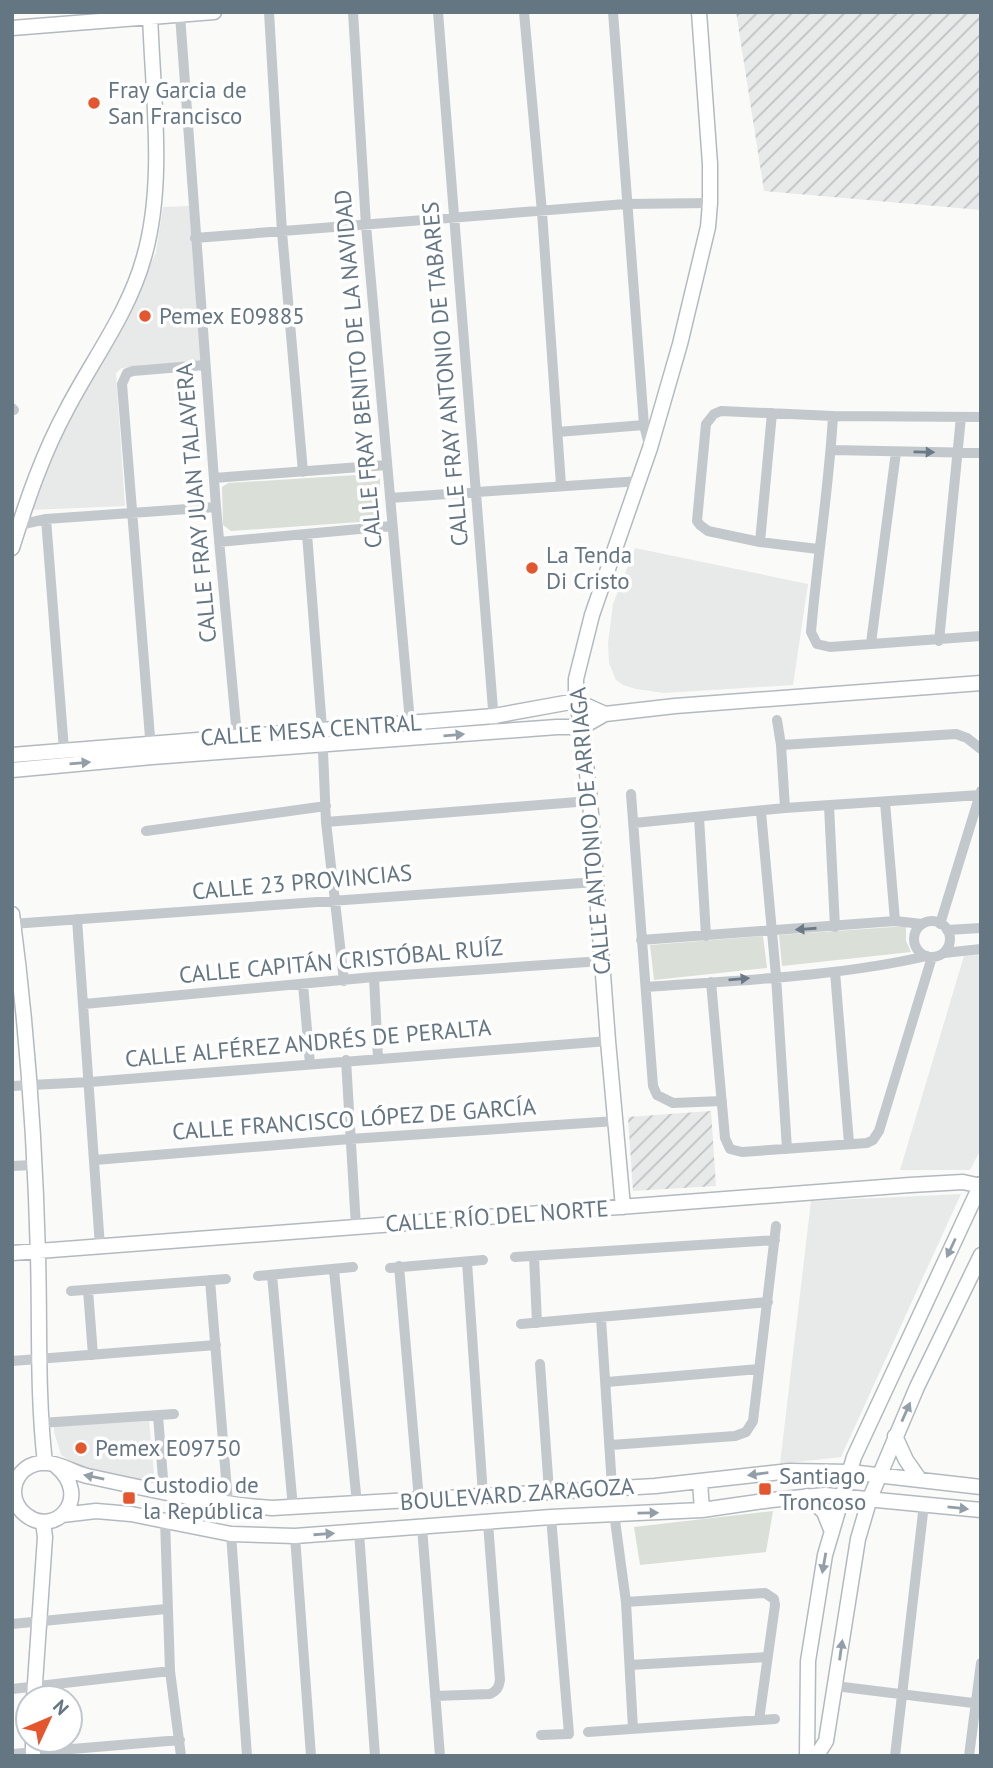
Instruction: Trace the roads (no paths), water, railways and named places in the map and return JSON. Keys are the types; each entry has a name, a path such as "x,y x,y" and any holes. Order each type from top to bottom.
{"main road":[{"path":"12,28 150,14 214,12"},
{"name":"CALLE ANTONIO DE ARRIAGA","path":"624,1207 590,801 582,727 576,701 576,679 583,644 650,448 708,227 710,203 699,12"},
{"path":"12,548 16,525 55,432 113,328 144,258 155,173 150,14"},
{"name":"CALLE MESA CENTRAL","path":"12,755 64,750 322,746 582,727 605,714 675,706 981,682"},
{"path":"576,701 605,714"},
{"name":"CALLE MESA CENTRAL","path":"12,769 237,736 494,716 576,701"},
{"path":"13,921 17,1005 28,1084 34,1164 41,1423 51,1464"},
{"name":"CALLE RÍO DEL NORTE","path":"12,1253 963,1182 980,1186"},
{"path":"980,1186 855,1457 842,1497 825,1555 808,1661 807,1755 819,1752 825,1746 858,1539 878,1475 981,1255"},
{"path":"895,1436 906,1460 920,1480"},
{"path":"51,1464 67,1474 73,1491 68,1508 62,1515 43,1521 18,1513 15,1499 16,1474 31,1465 51,1464"},
{"name":"BOULEVARD ZARAGOZA","path":"51,1464 81,1475 228,1503 293,1508 700,1482 772,1472 850,1472 981,1487"},
{"path":"700,1482 702,1510"},
{"name":"BOULEVARD ZARAGOZA","path":"62,1515 96,1511 131,1514 231,1534 295,1536 551,1517 702,1510 825,1495 981,1510"},
{"path":"807,1496 824,1512 832,1532"},
{"path":"35,1684 45,1537 43,1521"}],"street":[{"path":"269,12 282,232 303,472"},
{"name":"CALLE FRAY BENITO DE LA NAVIDAD","path":"353,12 366,225 410,722"},
{"name":"CALLE FRAY ANTONIO DE TABARES","path":"438,12 495,732"},
{"path":"524,12 542,212 561,485"},
{"path":"613,12 644,425 650,448"},
{"name":"CALLE FRAY JUAN TALAVERA","path":"180,15 216,507 237,736"},
{"path":"195,238 626,204 710,203"},
{"path":"151,750 131,513 124,377 133,371 205,365"},
{"path":"818,549 760,542 703,529 697,520 708,419 721,411 833,416 981,417"},
{"path":"760,542 772,414"},
{"path":"833,416 811,632 817,644 830,647 981,636"},
{"path":"939,641 961,417"},
{"path":"558,432 644,425"},
{"path":"831,450 981,453"},
{"path":"872,642 896,452"},
{"path":"214,478 387,465"},
{"path":"390,498 475,490 640,481"},
{"path":"16,525 46,519 216,507"},
{"path":"46,519 64,750"},
{"path":"219,542 392,526"},
{"path":"306,534 322,728 326,822 344,981"},
{"path":"777,720 785,808"},
{"path":"781,745 956,734 967,738 981,749"},
{"path":"634,823 980,793 943,927 950,940 944,953"},
{"path":"631,794 653,1086 657,1095 673,1103 722,1101"},
{"path":"326,822 590,801"},
{"path":"885,802 895,921"},
{"path":"146,831 326,806"},
{"path":"829,806 835,927"},
{"path":"761,812 788,1149"},
{"path":"699,817 706,936"},
{"name":"CALLE 23 PROVINCIAS","path":"13,921 200,912 335,899 596,882"},
{"path":"77,919 100,1247"},
{"path":"641,940 895,921 922,925"},
{"path":"929,957 918,950 914,939 922,925 931,922 943,927 981,928"},
{"path":"646,987 886,966 981,948"},
{"path":"711,982 725,1138 730,1149 737,1152 867,1143 873,1140 879,1131 929,957"},
{"name":"CALLE CAPITÁN CRISTÓBAL RUÍZ","path":"84,1004 373,977 602,961"},
{"path":"835,971 849,1143"},
{"path":"373,977 378,1059"},
{"path":"303,984 310,1064"},
{"name":"CALLE ALFÉREZ ANDRÉS DE PERALTA","path":"12,1086 608,1041"},
{"path":"346,1060 356,1227"},
{"name":"CALLE FRANCISCO LÓPEZ DE GARCÍA","path":"95,1160 617,1121"},
{"path":"12,1166 34,1164"},
{"path":"611,1445 735,1436 750,1427 776,1226"},
{"path":"515,1257 775,1240"},
{"path":"534,1256 537,1323"},
{"path":"419,1500 395,1267 483,1260"},
{"path":"467,1262 483,1495"},
{"path":"258,1276 353,1267"},
{"path":"334,1270 357,1504"},
{"path":"272,1275 293,1508"},
{"path":"71,1291 226,1279"},
{"path":"210,1280 228,1503"},
{"path":"88,1290 93,1355"},
{"path":"521,1324 768,1302"},
{"path":"601,1318 612,1487"},
{"path":"12,1361 216,1345"},
{"path":"540,1364 549,1491"},
{"path":"607,1382 759,1369"},
{"path":"41,1423 174,1414"},
{"path":"158,1416 164,1491"},
{"path":"895,1756 924,1504"},
{"path":"614,1513 626,1602 633,1729"},
{"path":"541,1735 569,1734 551,1517"},
{"path":"165,1520 170,1671 181,1756"},
{"path":"435,1696 489,1694 499,1687 488,1523"},
{"path":"422,1527 440,1756"},
{"path":"359,1532 375,1756"},
{"path":"231,1534 247,1756"},
{"path":"295,1536 311,1756"},
{"path":"626,1602 765,1593 770,1595 775,1605 759,1720"},
{"path":"12,1624 166,1609"},
{"path":"630,1665 767,1657"},
{"path":"969,1756 978,1703 981,1663"},
{"path":"84,1685 170,1671"},
{"path":"835,1686 978,1703"},
{"path":"588,1732 775,1719"},
{"path":"84,1746 180,1740"}],"place":[{"name":"Fray Garcia de San Francisco","path":"94,103"},
{"name":"Pemex E09885","path":"145,316"},
{"name":"La Tenda Di Cristo","path":"532,568"},
{"name":"Pemex E09750","path":"81,1448"},
{"name":"Santiago Troncoso","path":"765,1489"},
{"name":"Custodio de la República","path":"129,1498"}]}
